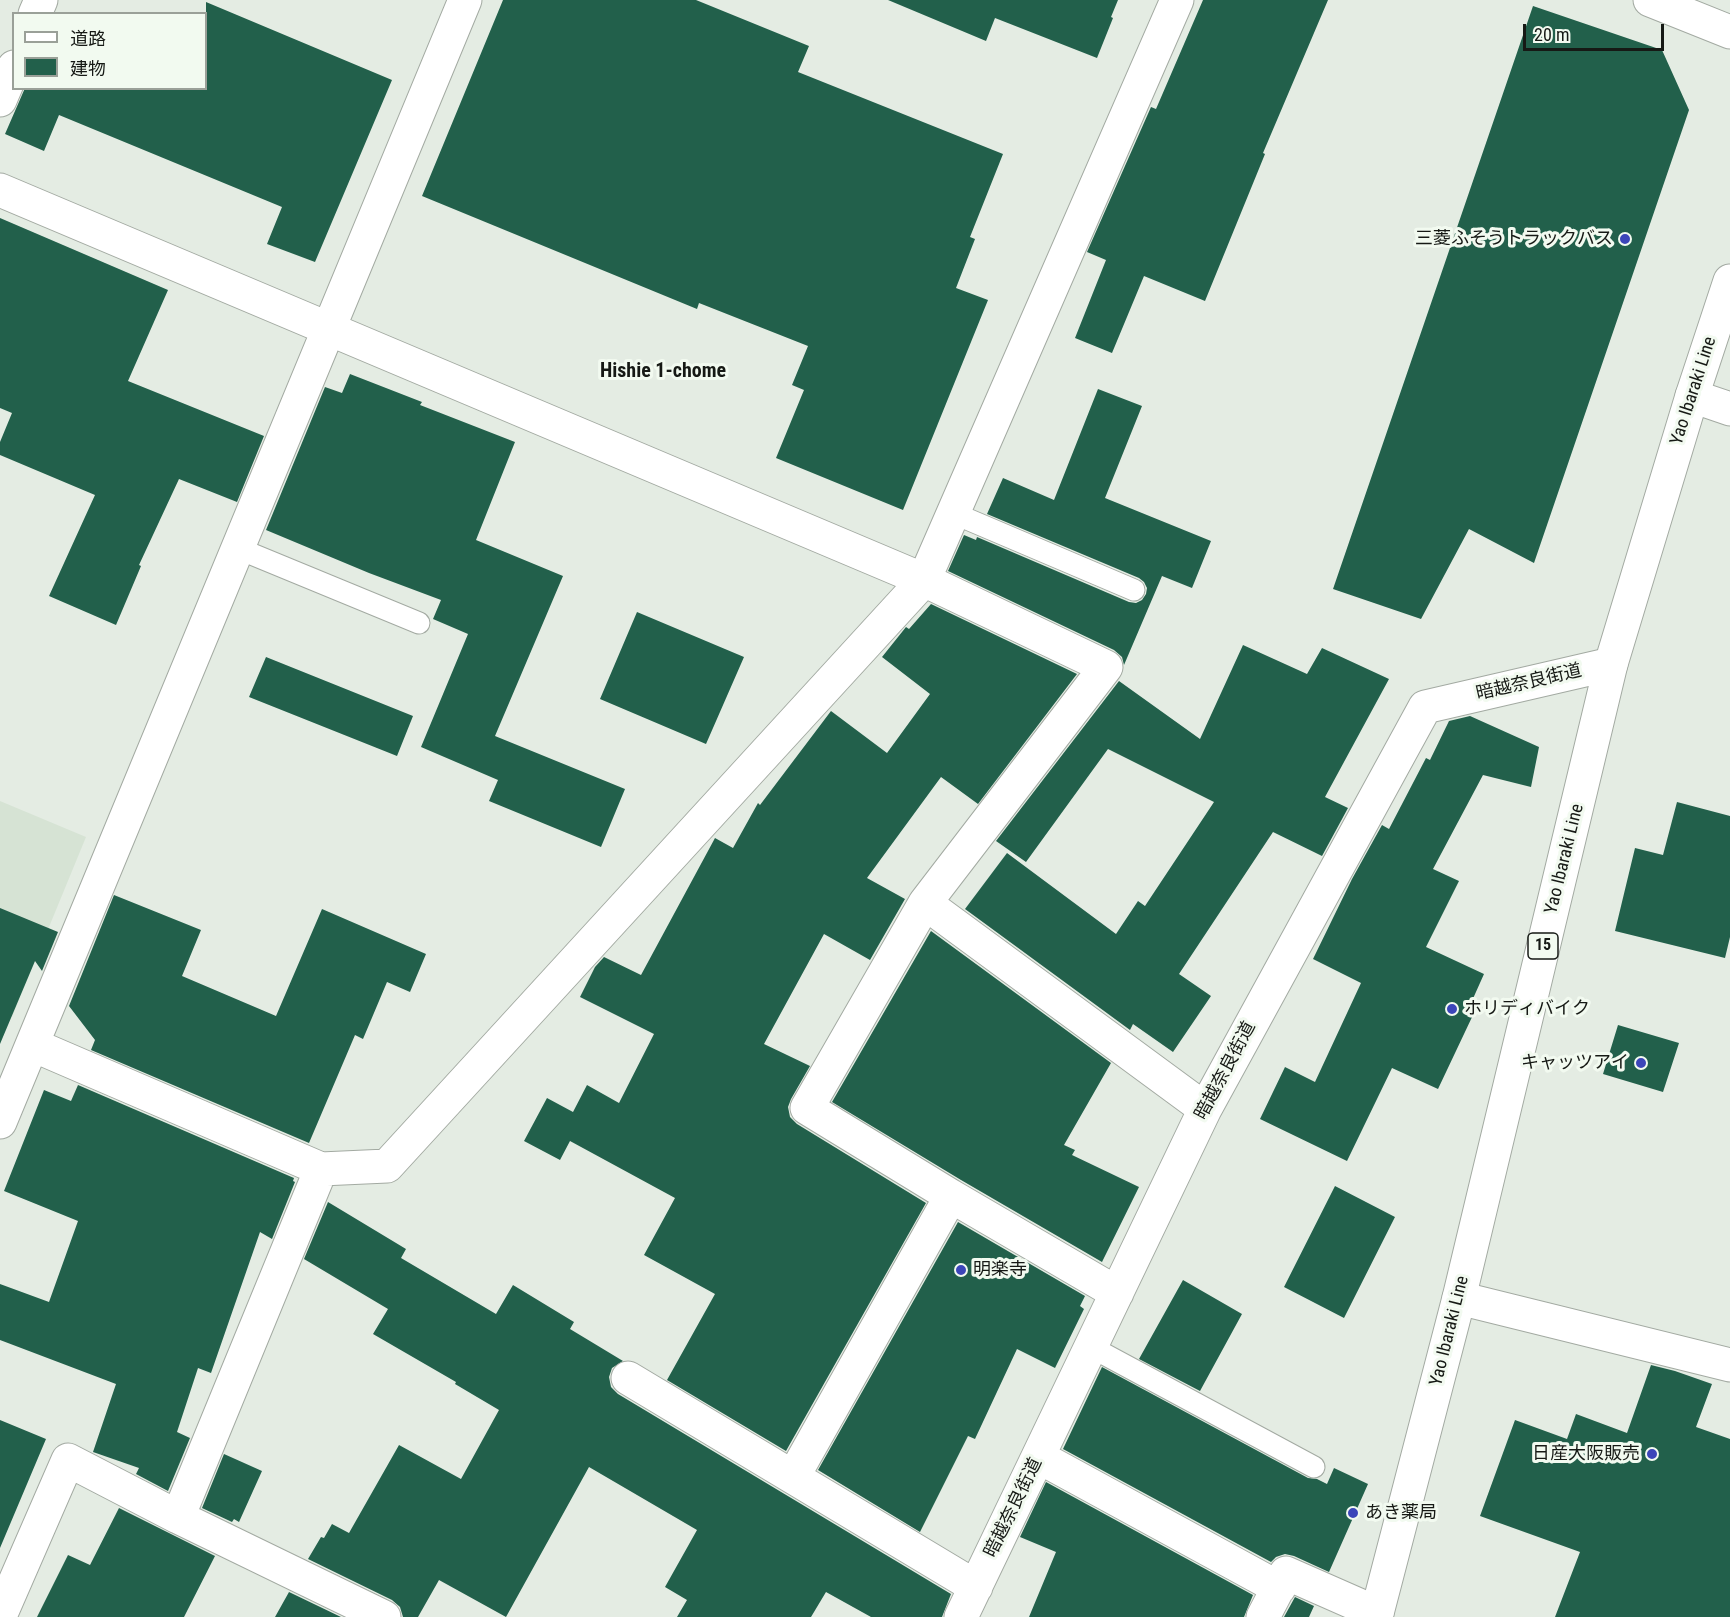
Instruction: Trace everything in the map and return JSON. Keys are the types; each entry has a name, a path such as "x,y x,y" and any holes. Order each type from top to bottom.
{"street":[{"path":"0,1122 465,0"},
{"path":"33,1045 321,1168 387,1166 924,580 1177,0"},
{"path":"1650,0 1730,32"},
{"path":"0,100 12,72"},
{"path":"0,190 924,580 1106,668 925,903 807,1108 1117,1293"},
{"name":"Yao Ibaraki Line","path":"1376,1615 1459,1298 1611,664 1692,396 1730,281"},
{"path":"1692,396 1730,409"},
{"name":"暗越奈良街道","path":"961,1617 1205,1109 1425,707 1611,664"},
{"path":"925,903 1205,1109"},
{"path":"178,1517 321,1168"},
{"path":"793,1477 951,1196"},
{"path":"1459,1298 1730,1365"},
{"path":"628,1378 976,1587"},
{"path":"1038,1456 1278,1588"},
{"path":"0,1616 68,1460 178,1517 384,1617"},
{"path":"1263,1617 1286,1573 1376,1615"}],"lane":[{"path":"953,513 1134,590"},
{"path":"237,548 419,623"},
{"path":"1091,1347 1314,1467"}],"shaded area":[{"path":"0,801 86,837 12,1017 0,1012"}],"building":[{"path":"503,0 696,0 809,46 798,72 1003,154 970,237 975,239 956,288 988,300 903,510 776,458 804,390 792,385 808,346 699,303 697,309 422,196"},
{"path":"888,0 1118,0 1097,58 995,18 986,41"},
{"path":"1203,0 1328,0 1263,153 1265,154 1205,301 1144,276 1112,353 1075,338 1106,260 1087,252 1151,107 1156,109"},
{"path":"206,2 392,80 315,262 267,244 282,207 59,115 44,151 5,134 24,90 207,90"},
{"path":"1533,6 1662,50 1689,110 1534,563 1469,529 1421,619 1333,589"},
{"path":"0,218 168,290 128,381 264,436 237,502 179,479 139,565 141,566 116,625 49,596 95,495 0,455 0,442 12,413 0,408"},
{"path":"350,374 422,402 420,405 515,442 476,540 563,576 495,736 625,789 601,847 489,801 498,780 421,747 468,634 433,619 441,600 266,530 325,387 342,393"},
{"path":"1098,389 1142,406 1105,498 1211,541 1192,588 1162,576 1124,665 1122,657 1114,650 948,571 964,535 976,540 977,537 1129,602 1136,603 1142,600 1147,588 1139,578 987,514 1003,478 1054,500"},
{"path":"931,604 1077,674 978,804 941,777 867,878 905,899 870,960 824,934 764,1044 810,1066 788,1107 790,1117 797,1124 926,1203 786,1451 667,1380 715,1294 644,1255 675,1198 570,1141 560,1160 524,1141 547,1098 573,1112 587,1085 619,1103 654,1034 580,997 595,967 604,957 641,975 715,838 733,848 758,803 760,805 831,711 887,753 930,694 882,657 906,627 909,629"},
{"path":"637,612 744,657 706,744 600,699"},
{"path":"1243,645 1307,674 1322,648 1389,679 1325,797 1348,808 1322,856 1273,832 1179,974 1211,996 1173,1052 1133,1024 1130,1030 965,909 1007,853 1116,934 1138,901 1145,906 1214,802 1108,749 1026,862 996,841 1119,681 1200,739"},
{"path":"266,657 413,716 397,756 249,697"},
{"path":"1470,716 1539,747 1531,787 1483,775 1433,869 1459,881 1426,947 1484,974 1467,1012 1473,1015 1438,1089 1392,1068 1347,1161 1260,1119 1285,1067 1315,1082 1361,983 1313,959 1352,879 1382,825 1389,829 1426,758 1430,760 1449,721"},
{"path":"1677,802 1730,816 1730,937 1725,958 1615,931 1635,848 1663,855"},
{"path":"114,895 201,930 182,976 276,1016 322,909 426,954 410,992 387,982 363,1039 355,1035 309,1143 91,1050 95,1040 69,1006"},
{"path":"0,908 58,932 42,971 35,961 0,1044"},
{"path":"931,931 1111,1063 1064,1145 1075,1150 1072,1155 1139,1187 1102,1262 832,1102"},
{"path":"1618,1025 1679,1043 1663,1092 1603,1074"},
{"path":"78,1085 294,1178 295,1182 272,1239 260,1232 211,1373 198,1368 177,1432 190,1438 168,1491 136,1474 139,1468 93,1452 116,1384 0,1340 0,1284 49,1302 78,1221 4,1191 44,1090 71,1101"},
{"path":"1335,1186 1395,1217 1344,1318 1284,1287"},
{"path":"328,1202 406,1249 401,1258 496,1314 513,1285 574,1322 570,1329 623,1361 612,1368 609,1377 611,1387 618,1394 951,1594 942,1617 871,1617 826,1592 811,1617 677,1617 687,1600 665,1587 697,1530 589,1467 506,1617 439,1580 418,1617 403,1617 400,1607 392,1600 308,1559 332,1524 349,1533 399,1445 461,1479 499,1410 373,1334 388,1309 304,1259"},
{"path":"958,1222 1085,1296 1080,1306 1084,1309 1055,1368 1017,1349 975,1439 968,1436 920,1532 818,1470"},
{"path":"1183,1280 1242,1314 1200,1391 1139,1359"},
{"path":"1651,1365 1712,1384 1696,1427 1730,1439 1730,1617 1555,1617 1580,1552 1480,1516 1515,1420 1567,1439 1576,1414 1627,1433"},
{"path":"1102,1367 1308,1478 1327,1484 1334,1468 1368,1484 1329,1572 1285,1554 1276,1557 1271,1562 1063,1449"},
{"path":"0,1420 46,1439 0,1548"},
{"path":"224,1454 262,1471 239,1522 234,1519 232,1522 202,1508"},
{"path":"1046,1482 1253,1595 1244,1617 1029,1617 1056,1552 1020,1537"},
{"path":"119,1508 215,1556 184,1617 37,1617 68,1555 90,1565"},
{"path":"289,1592 341,1617 275,1617"},
{"path":"1295,1597 1314,1606 1309,1617 1284,1617"}],"place":[{"name":"三菱ふそうトラックバス","path":"1625,239"},
{"name":"ホリディバイク","path":"1452,1009"},
{"name":"キャッツアイ","path":"1641,1063"},
{"name":"明楽寺","path":"961,1270"},
{"name":"日産大阪販売","path":"1652,1454"},
{"name":"あき薬局","path":"1353,1513"}],"district":[{"name":"Hishie 1-chome","path":"663,372"}]}
